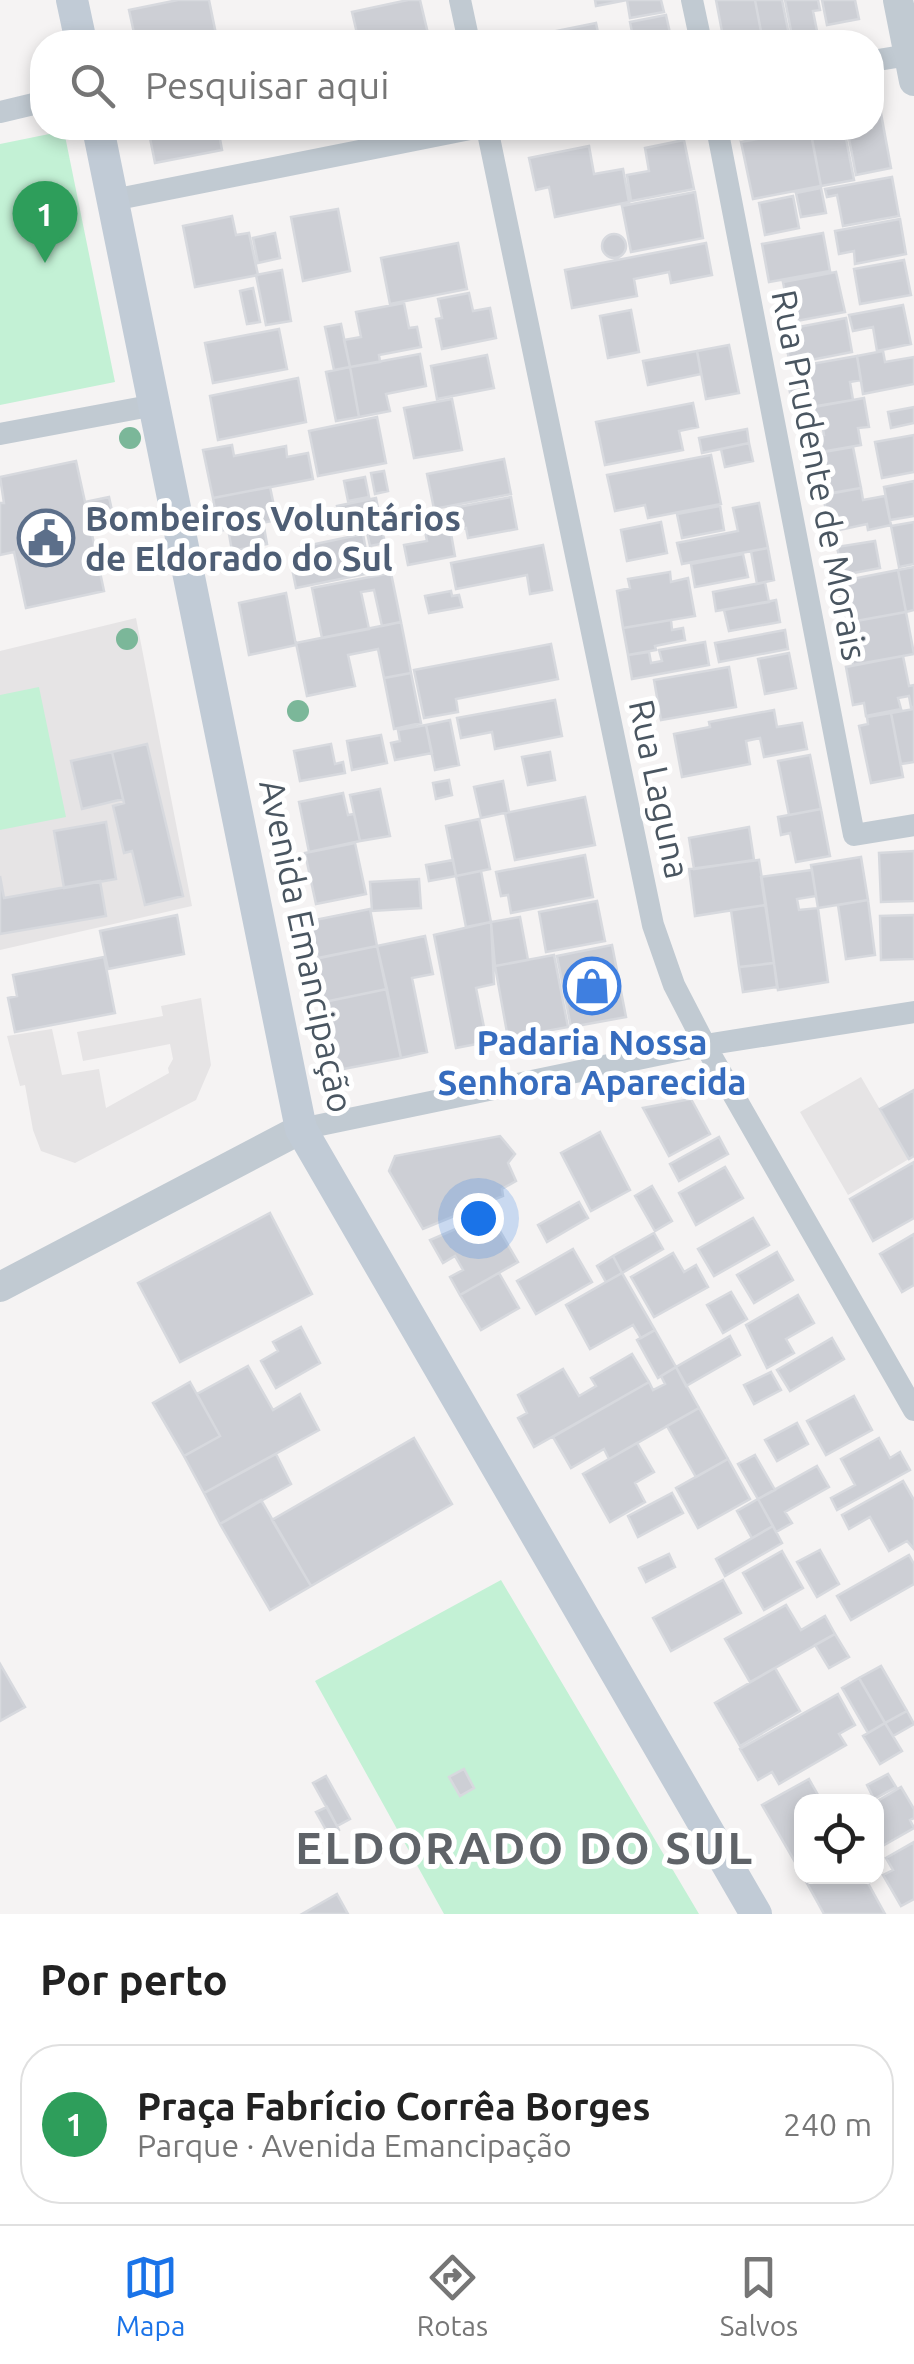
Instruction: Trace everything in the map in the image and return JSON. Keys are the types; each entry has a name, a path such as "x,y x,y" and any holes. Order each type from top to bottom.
{"main road":[{"path":"72,0 78,30"},
{"name":"Avenida Emancipação","path":"100,140 301,1129 756,1914"}],"street":[{"path":"460,0 466,30"},
{"path":"692,0 698,30"},
{"path":"884,62 912,64 898,0"},
{"path":"0,112 30,105"},
{"path":"113,200 416,140"},
{"name":"Rua Laguna","path":"489,140 653,925 674,986 705,1045 914,1410"},
{"name":"Rua Prudente de Morais","path":"719,140 854,835 914,825"},
{"path":"0,434 156,405"},
{"path":"0,1287 301,1129 705,1045 914,1012"}],"shaded area":[{"path":"136,618 192,906 0,950 0,651"},
{"path":"201,998 211,1065 196,1100 75,1163 41,1151 25,1085 20,1086 7,1036 52,1029 62,1075 99,1069 106,1108 169,1073 173,1059 170,1044 83,1061 77,1032 163,1016 161,1006"},
{"path":"861,1077 909,1159 848,1195 800,1112"}],"green space":[{"path":"30,138 66,140 115,382 0,405 0,144"},
{"path":"39,687 66,817 0,830 0,695"},
{"path":"501,1580 699,1914 444,1914 315,1681"}],"building":[{"path":"178,0 209,0 215,30 133,30 129,10"},
{"path":"420,0 427,30 356,30 352,12"},
{"path":"595,0 627,0 596,6"},
{"path":"627,0 661,0 664,12 630,18"},
{"path":"716,0 755,0 761,30 722,30"},
{"path":"755,0 782,0 788,30 761,30"},
{"path":"785,0 818,0 820,10 813,11 817,30 791,30"},
{"path":"822,0 855,0 859,19 827,25"},
{"path":"666,15 669,30 632,30 630,22"},
{"path":"596,23 597,30 562,30"},
{"path":"884,130 891,168 856,175 849,140 884,140"},
{"path":"150,140 220,140 222,150 155,163"},
{"path":"684,140 694,189 631,201 627,175 649,171 645,148"},
{"path":"812,140 846,140 854,180 821,186"},
{"path":"812,140 821,186 753,199 741,142"},
{"path":"589,146 594,174 623,169 629,202 555,217 549,187 536,190 529,158"},
{"path":"892,177 899,216 843,226 837,195 827,197 825,189"},
{"path":"821,188 826,213 801,217 796,193"},
{"path":"695,192 703,238 631,252 622,206"},
{"path":"793,196 799,228 765,235 759,203"},
{"path":"338,209 350,271 303,281 291,217"},
{"path":"232,216 236,235 249,233 258,275 195,287 183,226"},
{"path":"900,219 906,254 855,264 854,251 839,254 835,231"},
{"path":"275,233 280,258 258,263 253,238"},
{"path":"823,233 830,271 769,282 762,244"},
{"path":"614,234 626,246 614,258 602,246"},
{"path":"458,243 467,289 390,304 381,258"},
{"path":"706,243 712,275 671,283 669,272 634,279 637,296 572,308 565,270"},
{"path":"904,260 911,295 860,304 854,269"},
{"path":"282,270 291,321 266,325 256,275"},
{"path":"836,272 845,312 791,322 783,282"},
{"path":"253,288 260,322 247,324 240,291"},
{"path":"469,293 473,311 490,308 496,338 442,349 436,319 442,318 438,299"},
{"path":"404,303 409,328 417,327 421,347 379,355 380,362 350,367 344,340 361,337 356,312"},
{"path":"903,305 911,344 877,351 873,327 853,331 849,315"},
{"path":"631,310 639,352 608,358 600,316"},
{"path":"846,318 852,352 790,364 783,330"},
{"path":"341,324 350,367 334,370 325,327"},
{"path":"279,329 287,369 213,383 205,343"},
{"path":"729,345 739,393 706,399 697,351"},
{"path":"697,351 701,374 648,385 643,361"},
{"path":"883,351 885,362 914,357 914,384 863,394 857,356"},
{"path":"420,354 426,386 386,394 390,411 359,417 350,367"},
{"path":"487,355 494,388 437,399 431,366"},
{"path":"857,356 861,380 850,382 853,400 793,410 788,381 802,378 800,366"},
{"path":"350,367 359,417 336,421 326,372"},
{"path":"298,378 306,422 218,440 210,396"},
{"path":"864,398 869,427 858,428 861,445 815,453 812,437 824,435 822,424 817,425 814,407"},
{"path":"452,399 462,450 414,458 404,408"},
{"path":"693,403 698,427 679,431 683,450 605,465 596,422"},
{"path":"914,407 914,423 891,428 888,412"},
{"path":"377,417 386,463 318,476 309,431"},
{"path":"747,429 749,443 702,453 699,438"},
{"path":"914,435 914,472 882,478 875,442"},
{"path":"749,443 753,461 725,467 721,449"},
{"path":"232,445 234,456 286,446 287,457 308,453 313,479 213,498 203,450"},
{"path":"853,447 861,488 814,496 809,470 815,469 812,454"},
{"path":"711,455 721,504 648,518 645,505 615,511 607,475"},
{"path":"504,459 511,494 434,509 427,474"},
{"name":"Bombeiros Voluntários de Eldorado do Sul","path":"76,461 85,502 109,497 114,520 90,525 104,591 26,608 14,552 0,555 0,503 4,503 0,477"},
{"path":"384,471 388,491 375,494 371,473"},
{"path":"365,477 369,497 348,501 344,481"},
{"path":"914,481 914,516 890,520 884,487"},
{"path":"270,487 277,520 219,531 213,498"},
{"path":"861,488 863,500 885,496 891,525 868,530 867,524 830,532 823,495"},
{"path":"511,497 517,529 468,538 466,528 457,530 453,508"},
{"path":"376,498 380,518 341,526 337,506"},
{"path":"759,503 768,548 682,564 677,543 738,531 733,508"},
{"path":"720,506 724,530 682,538 677,514"},
{"path":"447,511 455,556 408,565 404,545 427,541 422,516"},
{"path":"380,520 385,543 370,546 365,523"},
{"path":"661,522 667,553 627,561 621,530"},
{"path":"914,522 914,564 899,567 891,526"},
{"path":"264,527 267,544 232,551 229,534"},
{"path":"363,534 370,573 296,588 293,573 305,571 301,547"},
{"path":"875,541 880,568 843,575 837,547"},
{"path":"543,545 552,590 530,594 527,575 456,589 451,563"},
{"path":"768,548 774,580 757,584 751,551"},
{"path":"743,554 748,577 695,587 691,564"},
{"path":"914,567 914,610 906,612 898,570"},
{"path":"898,570 906,612 845,623 837,582"},
{"path":"670,572 671,582 688,578 695,616 623,628 617,591 630,588 628,579"},
{"path":"391,573 401,622 382,626 374,590 361,592 369,629 322,638 312,588"},
{"path":"765,582 769,602 716,611 713,592"},
{"path":"451,591 452,596 459,595 462,607 429,613 425,596"},
{"path":"286,593 296,645 249,655 239,603"},
{"path":"776,600 780,622 729,631 724,610"},
{"path":"906,612 914,654 853,665 845,623"},
{"path":"671,620 672,630 683,628 685,640 628,655 623,628"},
{"path":"401,622 411,673 384,678 378,649 348,655 355,686 307,696 296,643"},
{"path":"785,630 788,649 719,662 715,643"},
{"path":"705,642 709,665 632,679 628,655 649,652 651,663 662,661 659,650"},
{"path":"551,644 558,679 456,699 458,712 424,718 414,670"},
{"path":"789,653 796,688 765,694 758,659"},
{"path":"903,656 909,686 914,685 914,707 909,696 898,698 901,709 866,716 864,703 853,705 846,667"},
{"path":"729,667 736,707 661,720 654,680"},
{"path":"411,673 421,723 394,729 384,678"},
{"path":"555,700 562,736 495,749 492,732 461,738 457,718"},
{"path":"914,709 914,762 901,764 891,713"},
{"path":"774,710 777,727 802,723 807,749 764,757 760,738 746,741 750,764 682,777 674,734 710,727 709,722"},
{"path":"891,713 903,777 871,783 859,726 868,724 867,717"},
{"path":"450,720 459,765 435,770 426,725"},
{"path":"426,725 432,753 395,760 391,743 400,741 398,730"},
{"path":"381,735 387,763 352,770 347,741"},
{"path":"147,744 183,896 145,905 132,851 124,853 113,806 124,803 112,752"},
{"path":"331,744 335,764 343,762 345,773 300,781 294,751"},
{"path":"112,752 123,799 82,809 71,761"},
{"path":"550,752 555,780 528,785 522,757"},
{"path":"810,755 821,809 789,815 778,761"},
{"path":"449,780 452,795 436,799 433,783"},
{"path":"503,781 509,812 481,818 474,787"},
{"path":"380,789 390,836 360,841 350,795"},
{"path":"343,793 348,815 354,814 360,841 309,852 299,802"},
{"path":"585,797 595,845 515,860 505,813"},
{"path":"821,809 830,856 796,862 790,833 781,835 778,817"},
{"path":"479,819 490,869 456,876 446,826"},
{"path":"106,822 116,879 64,888 54,831"},
{"path":"749,827 754,860 694,869 689,838"},
{"path":"355,843 366,894 316,904 305,853"},
{"path":"914,851 914,901 881,902 879,853"},
{"path":"585,855 593,897 511,913 508,895 501,896 496,872"},
{"path":"861,857 868,900 818,908 811,865"},
{"path":"453,860 456,876 429,881 426,865"},
{"path":"759,860 766,905 695,916 689,869"},
{"path":"812,870 816,896 797,899 799,910 818,908 828,982 778,990 761,877"},
{"path":"481,871 491,922 466,927 456,876"},
{"path":"0,876 4,898 100,881 106,916 0,934"},
{"path":"419,879 421,908 372,911 370,882"},
{"path":"868,900 875,955 846,959 838,905"},
{"path":"597,901 605,941 546,952 539,912"},
{"path":"766,905 774,963 739,967 731,910"},
{"path":"370,909 377,946 318,958 310,921"},
{"path":"177,915 184,954 108,969 100,931"},
{"path":"914,915 914,959 881,960 880,916"},
{"path":"520,917 528,960 495,966 491,922"},
{"path":"491,922 494,984 476,988 487,1042 456,1048 434,935"},
{"path":"425,936 433,974 412,978 427,1052 401,1058 377,946"},
{"name":"Padaria Nossa Senhora Aparecida","path":"612,945 626,1017 571,1027 557,956"},
{"path":"377,946 387,989 324,1002 315,959"},
{"path":"554,955 568,1027 508,1038 495,966"},
{"path":"104,957 115,1013 15,1032 8,998 17,996 13,975"},
{"path":"774,963 777,987 743,992 739,967"},
{"path":"387,989 401,1058 338,1070 324,1002"},
{"path":"914,1090 914,1156 909,1159 880,1109"},
{"path":"691,1099 710,1134 669,1156 643,1108"},
{"path":"600,1132 630,1190 591,1211 561,1153"},
{"path":"500,1136 515,1154 508,1163 516,1181 502,1189 503,1196 423,1229 389,1171 395,1156"},
{"path":"719,1137 728,1154 679,1181 670,1164"},
{"path":"914,1162 914,1218 873,1241 850,1199"},
{"path":"725,1167 743,1198 696,1225 679,1193"},
{"path":"652,1186 672,1221 655,1231 635,1196"},
{"path":"579,1202 588,1218 547,1242 538,1225"},
{"path":"270,1213 312,1294 180,1362 138,1283"},
{"path":"490,1214 518,1262 460,1295 450,1277 463,1270 455,1256 443,1263 430,1240"},
{"path":"753,1218 769,1245 714,1276 698,1249"},
{"path":"654,1233 663,1249 622,1273 613,1256"},
{"path":"914,1234 914,1285 902,1292 880,1254"},
{"path":"573,1249 592,1282 536,1314 517,1281"},
{"path":"777,1252 793,1280 754,1303 737,1275"},
{"path":"673,1253 684,1272 696,1265 708,1287 654,1317 631,1277"},
{"path":"613,1256 622,1273 606,1282 597,1266"},
{"path":"499,1273 519,1308 481,1330 460,1295"},
{"path":"622,1273 655,1330 641,1338 633,1325 590,1349 566,1305"},
{"path":"731,1292 747,1319 723,1333 707,1305"},
{"path":"798,1295 814,1323 786,1339 794,1353 767,1368 746,1325"},
{"path":"301,1327 320,1363 276,1388 261,1361 278,1351 273,1342"},
{"path":"655,1330 676,1367 658,1378 637,1340"},
{"path":"730,1336 740,1355 686,1386 676,1367"},
{"path":"832,1338 844,1359 790,1391 777,1370"},
{"path":"632,1354 649,1382 534,1447 518,1418 527,1413 518,1395 563,1369 579,1396 596,1386 591,1378"},
{"path":"248,1366 273,1410 300,1394 319,1430 204,1493 184,1456 220,1436 197,1394"},
{"path":"676,1367 699,1408 609,1459 604,1449 571,1468 553,1437 649,1382 653,1390 665,1384 661,1376"},
{"path":"771,1372 781,1390 754,1404 744,1385"},
{"path":"190,1382 220,1436 184,1456 153,1403"},
{"path":"854,1396 872,1430 826,1455 807,1421"},
{"path":"699,1408 728,1459 696,1477 667,1426"},
{"path":"797,1423 808,1444 777,1461 765,1440"},
{"path":"414,1438 452,1504 311,1586 272,1520"},
{"path":"879,1438 890,1458 900,1452 910,1470 837,1510 831,1498 855,1485 841,1459"},
{"path":"637,1443 654,1472 635,1483 645,1502 610,1522 583,1474"},
{"path":"276,1454 291,1484 220,1524 204,1493"},
{"path":"755,1455 775,1490 758,1499 738,1464"},
{"path":"728,1459 750,1499 698,1528 676,1488"},
{"path":"817,1466 829,1487 785,1512 792,1523 776,1532 758,1499"},
{"path":"903,1481 914,1500 914,1549 907,1541 889,1551 870,1517 849,1529 842,1515"},
{"path":"672,1493 683,1513 638,1537 628,1516"},
{"path":"758,1499 773,1526 752,1538 737,1511"},
{"path":"261,1500 311,1586 270,1610 220,1524"},
{"path":"773,1526 782,1543 725,1576 716,1559"},
{"path":"820,1550 839,1584 817,1597 797,1562"},
{"path":"782,1551 803,1588 764,1610 743,1573"},
{"path":"669,1554 675,1567 646,1582 639,1568"},
{"path":"909,1555 914,1564 914,1584 851,1620 837,1596"},
{"path":"723,1580 741,1613 671,1651 653,1618"},
{"path":"786,1605 801,1630 825,1616 835,1634 750,1682 725,1639"},
{"path":"835,1634 849,1657 829,1668 815,1645"},
{"path":"0,1664 25,1707 0,1721"},
{"path":"881,1666 907,1711 885,1723 859,1678"},
{"path":"775,1668 800,1711 740,1746 715,1703"},
{"path":"859,1678 885,1723 868,1733 842,1688"},
{"path":"838,1694 855,1725 839,1734 846,1745 779,1784 772,1772 758,1780 740,1749"},
{"path":"907,1711 914,1724 893,1736 885,1723"},
{"path":"885,1723 902,1751 880,1764 863,1736"},
{"path":"464,1769 474,1788 460,1796 449,1777"},
{"path":"888,1774 896,1787 883,1794 872,1794 867,1785"},
{"path":"326,1776 350,1819 337,1826 313,1783"},
{"path":"809,1779 817,1794 794,1794 794,1860 762,1805"},
{"path":"901,1787 914,1809 914,1818 910,1820 914,1828 884,1845 884,1797"},
{"path":"327,1807 339,1830 329,1835 316,1812"},
{"path":"914,1842 914,1899 901,1906 884,1877 893,1870 886,1858"},
{"path":"807,1884 868,1884 885,1914 824,1914"},
{"path":"337,1894 348,1914 302,1914"}],"place":[{"name":"Praça Fabrício Corrêa Borges","path":"45,263"},
{"name":"Bombeiros Voluntários de Eldorado do Sul","path":"46,538"},
{"name":"Padaria Nossa Senhora Aparecida","path":"592,986"}],"district":[{"name":"ELDORADO DO SUL","path":"525,1847"}]}
